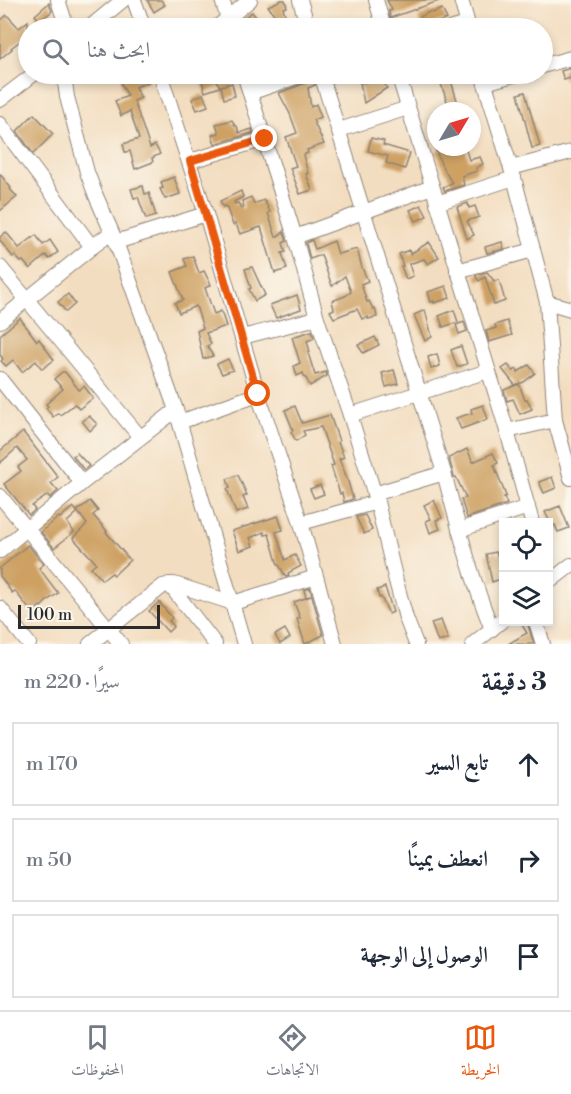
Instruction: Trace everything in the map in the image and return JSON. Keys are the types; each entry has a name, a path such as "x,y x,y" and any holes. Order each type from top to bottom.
{"street":[{"path":"58,0 64,18"},
{"path":"101,18 123,0"},
{"path":"134,0 140,18"},
{"path":"222,0 227,18"},
{"path":"234,18 250,0"},
{"path":"300,0 305,18"},
{"path":"376,0 381,18"},
{"path":"461,0 467,18"},
{"path":"553,63 571,58"},
{"path":"0,100 21,84"},
{"path":"66,84 87,172 114,238 178,416 244,644"},
{"path":"166,84 258,394 301,523 335,644"},
{"path":"247,84 295,237 317,318 350,415 375,498 406,618 416,644"},
{"path":"250,93 276,84"},
{"path":"324,84 444,472 459,530 492,629"},
{"path":"401,84 507,431 531,518"},
{"path":"486,84 547,302 555,420 571,478"},
{"path":"339,130 408,108"},
{"path":"0,124 92,247"},
{"path":"190,161 265,139"},
{"path":"437,202 571,152"},
{"path":"295,237 432,187"},
{"path":"0,321 92,247 114,238 206,214"},
{"path":"458,271 533,250"},
{"path":"0,267 140,437"},
{"path":"547,302 571,309"},
{"path":"242,337 317,318"},
{"path":"350,415 488,370"},
{"path":"0,379 82,483"},
{"path":"0,551 140,437 178,416 258,394"},
{"path":"507,431 555,420"},
{"path":"301,523 444,472"},
{"path":"0,496 121,644"},
{"path":"459,530 528,507"},
{"path":"553,575 571,565"},
{"path":"90,644 163,586 169,584 233,603 316,577"},
{"path":"169,584 216,644"},
{"path":"0,608 29,644"},
{"path":"473,644 499,623"},
{"path":"538,626 543,644"}],"building":[{"path":"147,0 161,0 165,5 154,12"},
{"path":"285,0 287,7 283,8 286,18 273,18 276,17 268,6"},
{"path":"387,0 439,1 390,18 389,11 392,10"},
{"path":"49,3 52,11 44,18 38,18 35,15"},
{"path":"442,9 446,18 418,18 431,11 432,13"},
{"path":"252,12 257,18 244,18"},
{"path":"7,15 18,27 18,43 0,59 0,21"},
{"path":"571,68 571,78 564,80 561,71"},
{"path":"121,84 143,84 135,87 141,98 134,101 150,148 155,145 160,154 152,158 153,162 135,169 130,151 125,152 123,144 139,139 130,111 121,116 115,101 128,96"},
{"path":"203,84 218,84 220,87 205,92"},
{"path":"232,84 235,96 224,99 221,86"},
{"path":"303,84 315,85 308,88 311,107 316,104 321,117 313,120 324,144 307,150 308,153 303,155 308,173 306,174 312,190 300,194 290,168 296,166 286,137 297,133 279,93"},
{"path":"360,84 385,84 387,88 364,103"},
{"path":"441,84 452,84 457,102 447,102"},
{"path":"525,92 540,146 532,148 518,94"},
{"path":"203,94 208,106 197,110 192,99"},
{"path":"34,114 53,134 33,154 17,131"},
{"path":"232,120 239,133 252,129 253,133 215,144 212,135 219,133 216,124"},
{"path":"371,138 384,141 383,145 410,153 405,169 386,163 388,156 368,151"},
{"path":"438,156 468,156 469,160 480,157 483,164 476,168 477,171 462,176 464,185 445,191 443,187 452,183"},
{"path":"0,174 17,197 0,211"},
{"path":"174,177 180,194 165,199 160,189 163,188 161,182"},
{"path":"143,186 145,194 149,193 156,216 146,219 138,197 134,198 131,189"},
{"path":"241,191 243,197 234,202 235,204 238,203 242,209 244,207 242,201 251,197 254,204 264,200 270,212 268,213 276,237 284,232 287,241 283,243 286,252 282,253 287,269 275,273 261,227 240,234 236,224 233,225 226,206 223,207 220,201"},
{"path":"468,203 469,208 475,206 479,217 467,221 474,235 467,239 457,207"},
{"path":"421,205 427,216 416,221 410,210"},
{"path":"6,232 19,248 36,235 43,245 50,240 58,252 49,259 46,255 30,269 23,261 13,257 0,241 0,237"},
{"path":"312,240 315,249 334,241 338,254 357,249 368,281 361,284 367,302 369,301 373,309 375,308 377,317 362,319 357,309 334,318 330,311 334,309 332,301 351,292 345,276 332,286 321,255 310,259 306,243"},
{"path":"429,242 439,257 428,264 424,259 409,264 413,276 406,279 399,254 409,250 410,254"},
{"path":"502,242 504,249 487,253 485,247"},
{"path":"193,256 199,273 204,271 211,285 205,288 214,314 221,311 226,326 206,333 211,344 207,346 213,356 203,359 197,331 203,328 196,306 179,313 175,303 183,300 172,272 187,266 184,259"},
{"path":"252,267 265,295 255,301 249,289 251,288 245,269"},
{"path":"487,272 494,281 499,280 505,301 494,305 485,277 479,281 475,275"},
{"path":"446,286 450,298 431,302 428,292"},
{"path":"68,294 75,304 66,312 58,302"},
{"path":"297,295 301,309 276,318 270,305"},
{"path":"425,310 432,337 425,341 414,315"},
{"path":"454,310 458,322 443,327 439,316"},
{"path":"20,318 54,360 42,369 36,361 22,372 13,360 6,366 1,361 3,359 0,355 0,335"},
{"path":"507,321 512,335 489,342 486,331"},
{"path":"464,322 467,331 459,334 456,325"},
{"path":"312,331 314,338 307,341 315,375 326,372 327,376 310,386 303,373 297,376 294,366 300,363 292,337"},
{"path":"375,337 379,345 363,353 358,345"},
{"path":"461,346 467,364 457,367 451,350"},
{"path":"437,354 440,366 431,369 428,357"},
{"path":"228,359 233,370 222,374 217,364"},
{"path":"508,365 513,371 517,369 518,372 529,365 535,373 524,382 515,385 502,369"},
{"path":"394,370 398,384 386,387 382,373"},
{"path":"65,372 79,390 84,386 93,398 79,409 75,404 60,415 58,413 53,417 46,408 48,406 46,404 63,389 54,379"},
{"path":"519,384 525,400 527,399 532,409 520,414 513,399 507,401 504,390"},
{"path":"483,405 488,419 461,429 456,418 472,413 471,409"},
{"path":"295,406 302,423 330,415 344,457 339,459 353,499 344,502 342,493 340,494 331,466 334,465 321,427 303,431 305,435 296,441 285,410"},
{"path":"89,416 97,424 90,431 82,421"},
{"path":"23,432 58,477 51,483 58,491 50,498 48,495 32,506 35,510 29,515 4,484 21,471 18,467 27,460 17,448 0,463 0,451"},
{"path":"467,449 473,462 493,453 498,463 494,465 507,504 467,518 461,499 466,498 454,477 449,458"},
{"path":"77,453 89,466 84,470 73,456"},
{"path":"238,475 247,495 243,497 248,509 236,513 227,489 230,488 227,479"},
{"path":"552,477 556,488 544,493 539,482"},
{"path":"320,485 324,494 314,498 310,489"},
{"path":"434,500 442,518 436,520 440,529 430,533 426,521 431,519 424,505"},
{"path":"90,501 98,511 93,515 130,560 114,575 112,573 102,580 91,567 96,563 73,538 87,524 77,511"},
{"path":"560,506 569,528 558,532 555,525 553,526 553,518 548,518 545,512"},
{"path":"73,507 78,512 67,522 74,532 54,548 41,532"},
{"path":"365,515 372,530 364,534 356,517"},
{"path":"278,516 283,530 276,532 285,560 295,555 301,566 288,573 289,576 286,577 277,562 269,534 265,535 264,532 250,538 253,546 239,551 232,531"},
{"path":"28,545 44,564 39,568 58,593 32,613 15,591 12,593 0,576 0,568"},
{"path":"496,552 497,555 499,554 499,580 492,582 486,554"},
{"path":"385,587 393,612 389,614 377,590"},
{"path":"310,588 323,635 305,644 294,602 311,596 306,597 304,590"},
{"path":"159,602 172,618 169,621 174,626 168,632 149,611"},
{"path":"441,620 448,639 438,642 431,623"},
{"path":"523,626 528,626 534,644 508,644 527,633"},
{"path":"285,629 290,638 280,644 275,635"}],"route":[{"path":"258,394 190,161 265,139"}]}
